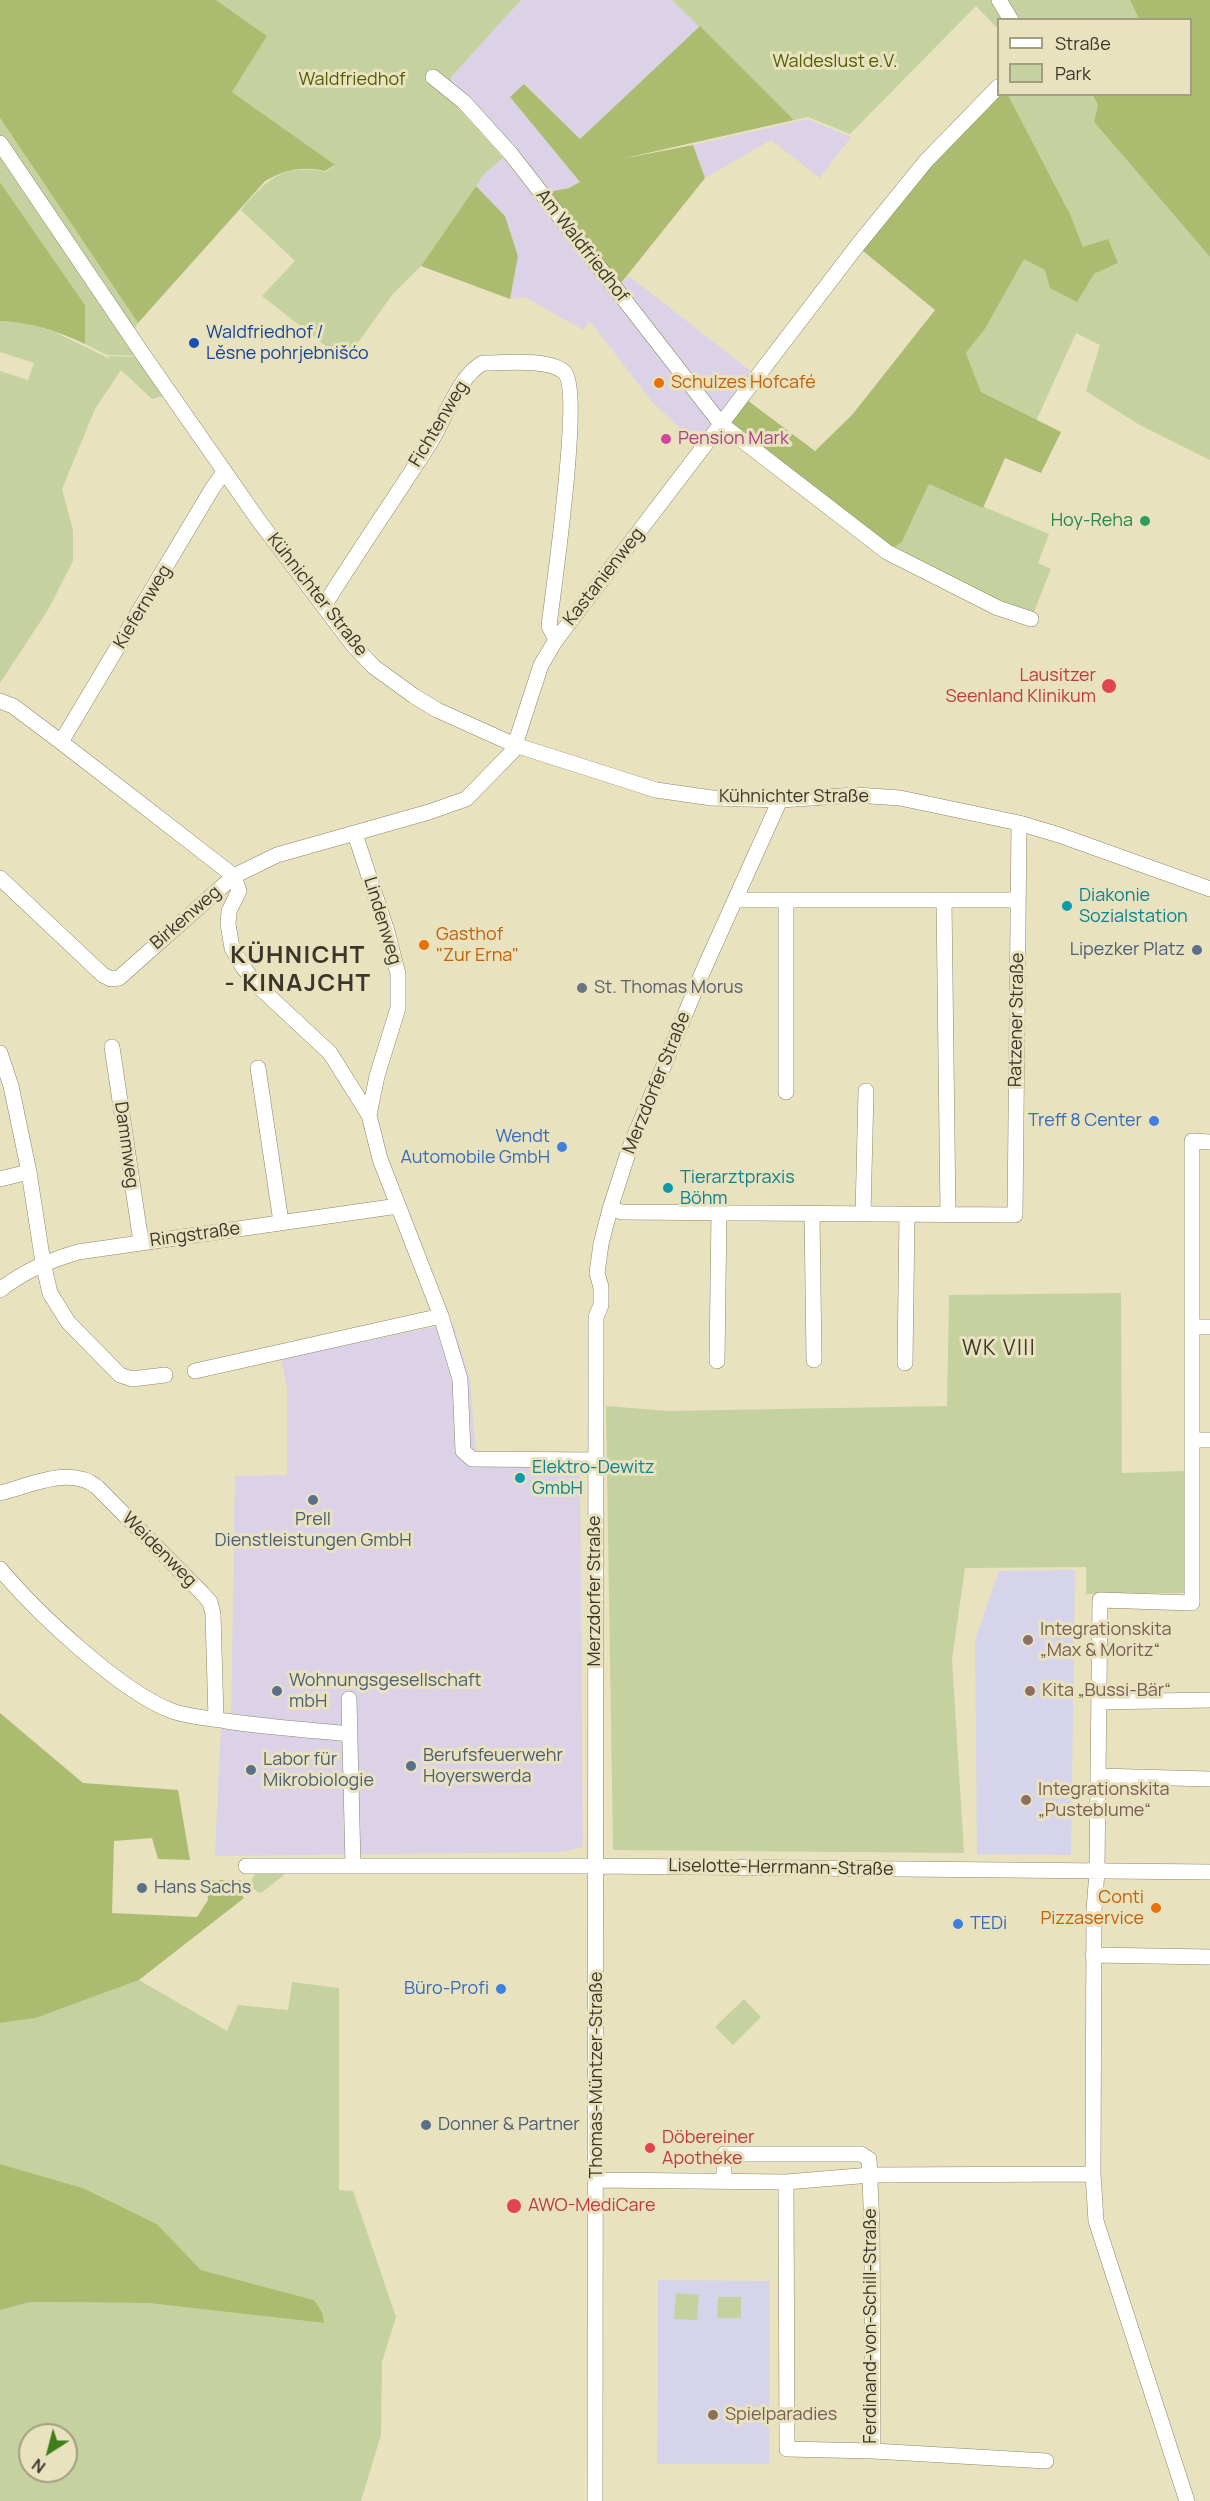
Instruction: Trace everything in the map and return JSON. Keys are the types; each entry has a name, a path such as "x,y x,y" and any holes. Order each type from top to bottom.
{"street":[{"path":"999,0 1010,18"},
{"name":"Am Waldfriedhof","path":"433,77 464,102 511,154 721,424"},
{"name":"Kastanienweg","path":"515,746 541,665 556,640 857,246 926,161 997,89"},
{"name":"Kühnichter Straße","path":"0,143 224,472 353,645 391,681 437,710 515,746 656,790 712,798 780,800 856,795 900,798 1019,823 1059,835 1210,890"},
{"name":"Fichtenweg","path":"324,606 432,440 475,367 483,363 545,364 565,372 569,379 570,394 569,455 549,626 556,640"},
{"path":"721,424 887,552 998,608 1031,620"},
{"name":"Kiefernweg","path":"61,742 224,472"},
{"name":"Birkenweg","path":"0,701 13,706 234,876 118,978 111,979 103,975 0,878"},
{"path":"234,876 277,855 466,800 506,760 515,746"},
{"name":"Merzdorfer Straße","path":"596,1866 596,1317 601,1298 597,1273 610,1209 641,1116 780,800"},
{"name":"Ratzener Straße","path":"610,1209 622,1212 1015,1215 1019,823"},
{"name":"Lindenweg","path":"355,834 393,951 398,975 398,1008 375,1084 369,1115"},
{"name":"Lindenweg","path":"234,876 239,891 229,911 228,924 232,948 256,985 320,1042 339,1064 369,1115 380,1159 441,1316 462,1389 462,1446 467,1456 472,1459 595,1460"},
{"path":"735,900 1018,900"},
{"path":"786,901 786,1092"},
{"path":"944,901 948,1214"},
{"name":"Dammweg","path":"112,1047 141,1242"},
{"path":"0,1053 7,1069 29,1172 43,1263 51,1293 68,1322 120,1375 132,1379 165,1375"},
{"path":"258,1068 281,1222"},
{"path":"353,1088 365,1088 375,1084"},
{"path":"863,1214 866,1091"},
{"path":"1187,2501 1095,2221 1093,1955 1097,1872 1100,1600 1192,1602 1194,1465 1192,1142 1210,1142"},
{"path":"0,1179 29,1172"},
{"name":"Ringstraße","path":"0,1290 25,1271 78,1252 398,1206"},
{"path":"717,1361 719,1212"},
{"path":"812,1214 814,1360"},
{"path":"905,1363 907,1215"},
{"path":"195,1371 441,1316"},
{"path":"1193,1327 1210,1327"},
{"path":"1193,1440 1210,1440"},
{"name":"Weidenweg","path":"0,1493 72,1476 86,1479 103,1493 202,1593 210,1602 213,1614 216,1719"},
{"path":"0,1569 79,1646 131,1689 157,1705 175,1712 216,1719 350,1734"},
{"path":"349,1698 352,1866"},
{"path":"1100,1702 1210,1700"},
{"path":"1098,1776 1210,1779"},
{"name":"Liselotte-Herrmann-Straße","path":"246,1866 596,1866 1210,1872"},
{"name":"Thomas-Müntzer-Straße","path":"595,2501 596,1866"},
{"path":"1093,1955 1210,1957"},
{"path":"724,2181 724,2154 861,2154 869,2159 871,2175"},
{"path":"597,2180 786,2182 871,2175 1093,2174"},
{"name":"Ferdinand-von-Schill-Straße","path":"786,2182 788,2449 873,2451 871,2175"},
{"path":"873,2451 1046,2461"}],"shaded area":[{"path":"521,0 672,0 700,26 580,139 525,84 510,97 580,182 569,188 543,193 452,92 451,77"},
{"path":"807,119 851,137 820,178 771,140 705,178 693,145"},
{"path":"503,158 534,197 541,194 617,287 629,276 757,376 702,448 653,403 590,321 583,330 525,297 510,299 518,256 505,216 476,186 485,173"},
{"path":"453,1323 470,1380 477,1466 580,1466 583,1847 561,1852 215,1856 221,1725 231,1725 235,1476 287,1475 287,1387 281,1359"},
{"path":"1075,1570 1071,1855 977,1854 975,1640 999,1571"},
{"name":"Spielparadies","path":"658,2280 770,2281 769,2464 657,2464"}],"green space":[{"path":"0,0 216,0 267,36 232,92 335,165 325,171 294,170 265,181 138,323 0,118"},
{"name":"Waldfriedhof","path":"216,0 521,0 451,77 449,98 503,158 485,173 421,266 392,295 345,361 262,296 295,261 241,210 259,190 277,176 297,170 325,172 335,166 232,92 267,36"},
{"name":"Waldeslust e.V.","path":"672,0 1130,0 1139,18 997,18 997,28 976,6 850,134 808,117 794,120"},
{"path":"1130,0 1210,0 1210,257 1094,122 1098,105 1093,96 1192,96 1192,18 1139,18"},
{"path":"700,26 794,120 621,159 693,145 705,178 621,283 549,192 569,188 580,182 510,97 524,84 580,139"},
{"path":"997,95 1009,96 1070,214 1083,247 1108,239 1118,263 1094,274 1077,302 1050,288 1045,270 1024,259 985,329 966,353 981,392 1061,432 1041,473 1005,458 983,508 929,484 902,542 887,552 722,424 743,397 815,451 852,415 935,310 857,246 926,161"},
{"path":"1009,96 1092,96 1098,105 1094,122 1210,257 1210,460 1138,424 1086,391 1100,345 1076,333 1036,421 981,392 966,353 985,329 1024,258 1045,270 1094,274 1118,263 1083,247 1070,214"},
{"path":"0,118 138,323 134,329 0,142"},
{"path":"0,145 143,356 107,355 85,344 85,305 0,182"},
{"path":"0,182 85,305 85,344 44,328 0,321"},
{"path":"476,186 505,216 518,256 510,299 421,266"},
{"path":"0,321 28,323 55,332 110,359 108,356 143,357 171,394 152,399 121,370 95,409 62,489 73,530 73,561 48,610 0,683 0,371 28,380 34,363 0,352"},
{"path":"929,484 1049,534 1038,563 1051,569 1031,619 887,552 902,542"},
{"path":"1121,1293 1122,1473 1185,1471 1185,1593 1086,1594 1086,1567 965,1568 952,1659 964,1853 613,1850 606,1406 668,1411 947,1406 949,1295"},
{"path":"0,1713 83,1783 178,1790 190,1860 158,1859 152,1838 114,1841 112,1913 197,1917 208,1900 206,1880 241,1880 240,1892 244,1898 139,1980 36,2018 0,2023"},
{"path":"256,1873 282,1873 284,1875 261,1893 252,1885"},
{"path":"139,1980 227,2031 238,2005 288,2010 292,1982 339,1988 339,2190 353,2191 396,2317 382,2362 381,2435 361,2501 0,2501 0,2310 30,2302 148,2303 324,2323 322,2312 314,2300 201,2270 157,2224 83,2188 0,2164 0,2023 36,2018"},
{"path":"744,1999 761,2017 733,2045 715,2027"},
{"path":"0,2164 83,2188 157,2224 201,2270 314,2300 322,2312 324,2323 148,2303 30,2302 0,2310"},
{"path":"676,2293 699,2295 697,2320 674,2319"},
{"path":"718,2297 741,2297 741,2318 717,2318"}],"place":[{"name":"Waldfriedhof / Lěsne pohrjebnišćo","path":"194,343"},
{"name":"Schulzes Hofcafé","path":"659,383"},
{"name":"Pension Mark","path":"666,439"},
{"name":"Hoy-Reha","path":"1145,521"},
{"name":"Lausitzer Seenland Klinikum","path":"1109,686"},
{"name":"Diakonie Sozialstation","path":"1067,906"},
{"name":"Gasthof \"Zur Erna\"","path":"424,945"},
{"name":"Lipezker Platz","path":"1197,950"},
{"name":"St. Thomas Morus","path":"582,988"},
{"name":"Treff 8 Center","path":"1154,1121"},
{"name":"Wendt Automobile GmbH","path":"562,1147"},
{"name":"Tierarztpraxis Böhm","path":"668,1188"},
{"name":"Elektro-Dewitz GmbH","path":"520,1478"},
{"name":"Prell Dienstleistungen GmbH","path":"313,1500"},
{"name":"Integrationskita „Max & Moritz“","path":"1028,1640"},
{"name":"Wohnungsgesellschaft mbH","path":"277,1691"},
{"name":"Kita „Bussi-Bär“","path":"1030,1691"},
{"name":"Berufsfeuerwehr Hoyerswerda","path":"411,1766"},
{"name":"Labor für Mikrobiologie","path":"251,1770"},
{"name":"Integrationskita „Pusteblume“","path":"1026,1800"},
{"name":"Hans Sachs","path":"142,1888"},
{"name":"Conti Pizzaservice","path":"1156,1908"},
{"name":"TEDi","path":"958,1924"},
{"name":"Büro-Profi","path":"501,1989"},
{"name":"Donner & Partner","path":"426,2125"},
{"name":"Döbereiner Apotheke","path":"650,2148"},
{"name":"AWO-MediCare","path":"514,2206"},
{"name":"Spielparadies","path":"713,2415"}],"district":[{"name":"KÜHNICHT - KINAJCHT","path":"298,970"},
{"name":"WK VIII","path":"999,1349"}]}
